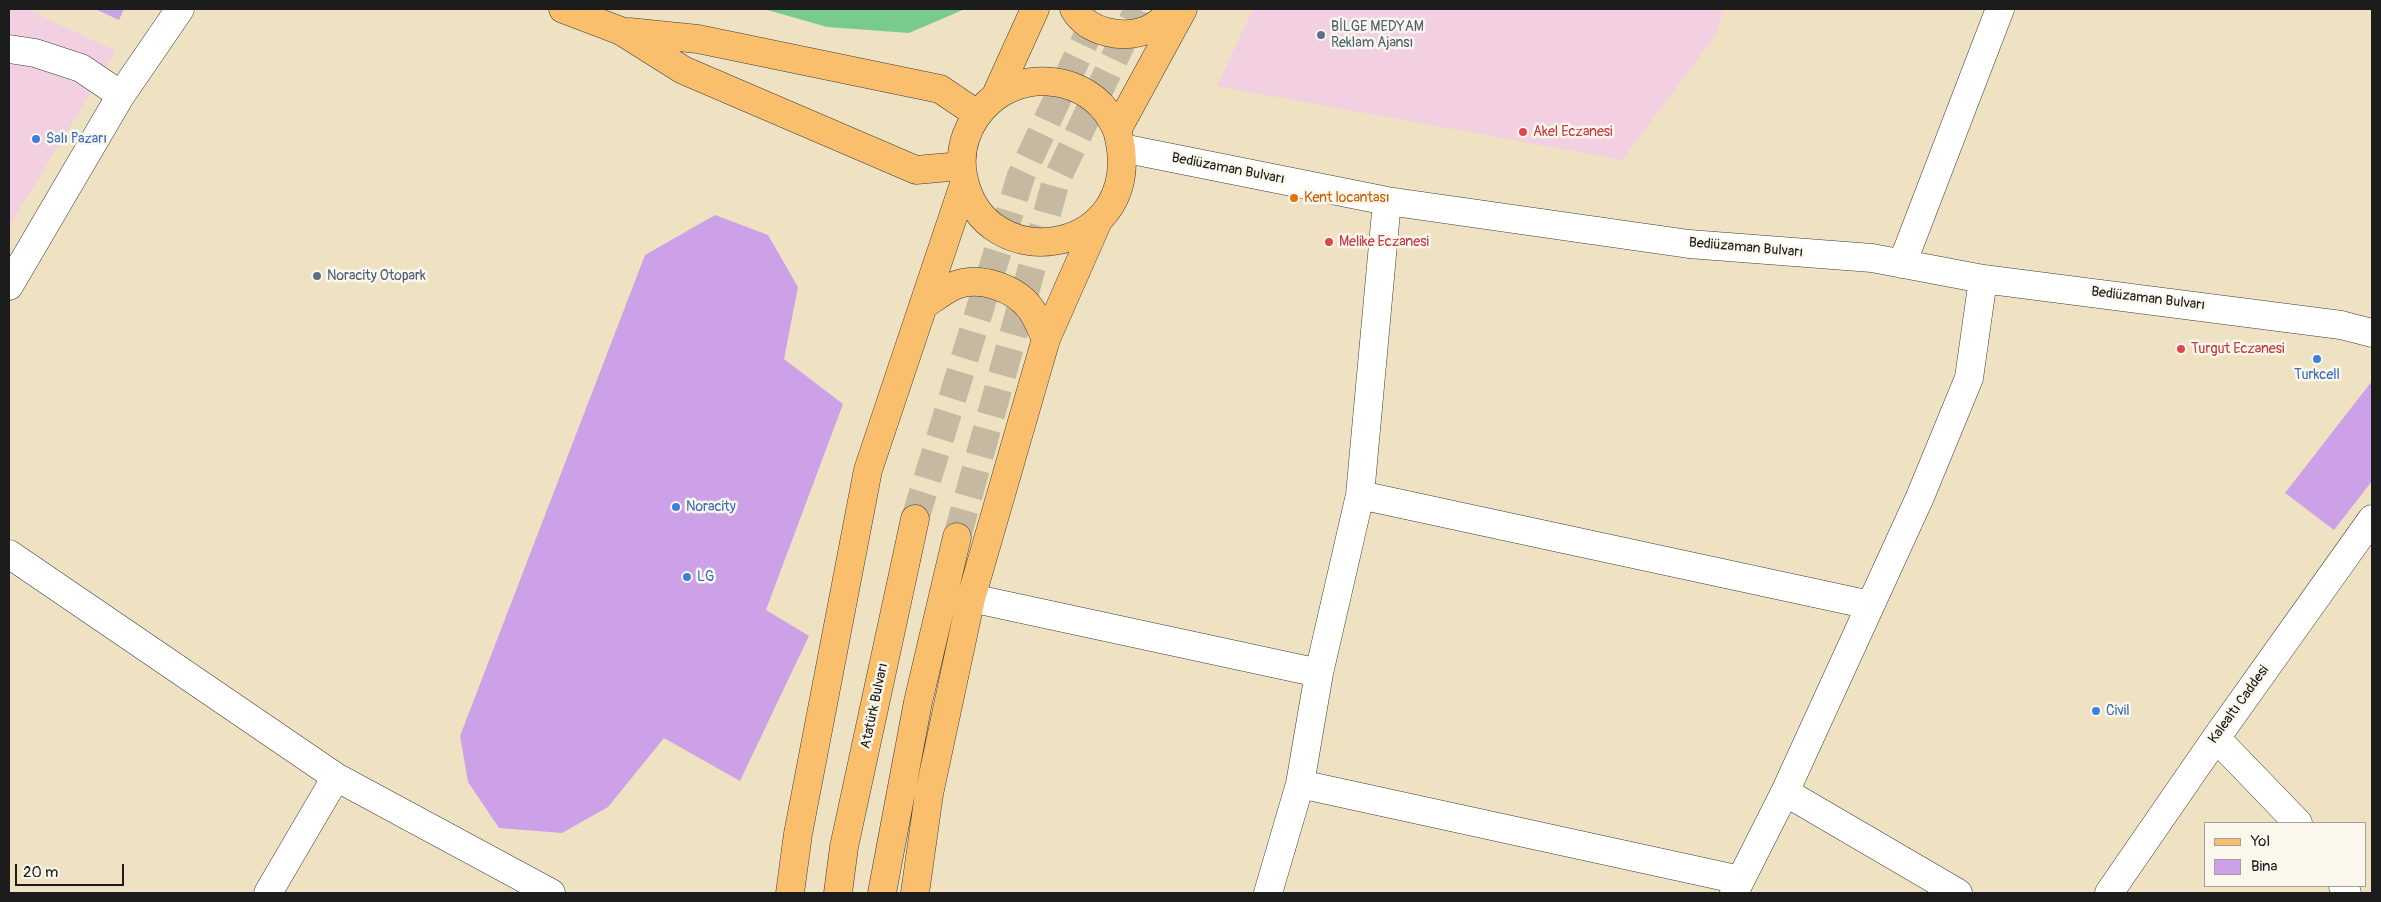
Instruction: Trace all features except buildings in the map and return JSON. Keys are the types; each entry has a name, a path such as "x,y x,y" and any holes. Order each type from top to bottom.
{"main road":[{"path":"563,9 621,31 683,70 916,170 963,175"},
{"path":"996,95 1035,9"},
{"path":"1074,9 1079,18 1097,29 1113,33 1134,34 1150,28 1178,9"},
{"path":"1120,139 1183,9"},
{"path":"621,31 698,39 940,89 977,114"},
{"path":"790,893 798,834 868,470 923,306 963,175 964,138 977,114 996,95 1018,84 1042,80 1066,84 1087,94 1105,110 1120,139 1123,174 1114,199 1098,221 1046,339 971,598 929,794 916,893"},
{"path":"963,175 972,203 985,219 1001,232 1021,240 1041,243 1062,240 1082,233 1098,221"},
{"path":"923,306 956,285 974,282 996,285 1013,293 1030,307 1046,339"},
{"name":"Atatürk Bulvarı","path":"838,893 844,847 915,519"},
{"path":"882,893 918,702 957,537"}],"street":[{"path":"9,286 121,95 180,9"},
{"path":"1902,264 2000,9"},
{"path":"9,49 35,53 81,68 121,95"},
{"name":"Bediüzaman Bulvarı","path":"1120,139 1387,201 1689,244 1872,258 1983,279 2341,324 2372,333"},
{"path":"1268,893 1300,784 1319,673 1360,496 1387,201"},
{"path":"1300,784 1737,887 1785,792 1920,497 1969,378 1983,279"},
{"path":"1360,496 1870,605"},
{"name":"Kalealtı Caddesi","path":"2121,887 2216,738 2372,519"},
{"path":"9,554 336,777 551,893"},
{"path":"971,598 1319,673"},
{"path":"2216,738 2297,822"},
{"path":"268,893 336,777"},
{"path":"1785,792 1958,893"}],"shaded area":[{"name":"Salı Pazarı","path":"9,9 27,9 116,51 9,227"},
{"path":"1253,9 1724,9 1716,35 1622,160 1217,86"}],"green space":[{"path":"764,9 965,9 909,33 827,27"}],"tunnel":[{"path":"915,519 1021,176 1100,9"},
{"path":"957,537 1056,181 1138,9"}],"place":[{"name":"BİLGE MEDYAM Reklam Ajansı","path":"1321,35"},
{"name":"Akel Eczanesi","path":"1523,132"},
{"name":"Salı Pazarı","path":"36,139"},
{"name":"Kent locantası","path":"1294,198"},
{"name":"Melike Eczanesi","path":"1329,242"},
{"name":"Noracity Otopark","path":"317,276"},
{"name":"Turgut Eczanesi","path":"2181,349"},
{"name":"Turkcell","path":"2317,359"},
{"name":"Noracity","path":"676,507"},
{"name":"LG","path":"687,577"},
{"name":"Civil","path":"2096,711"}]}
